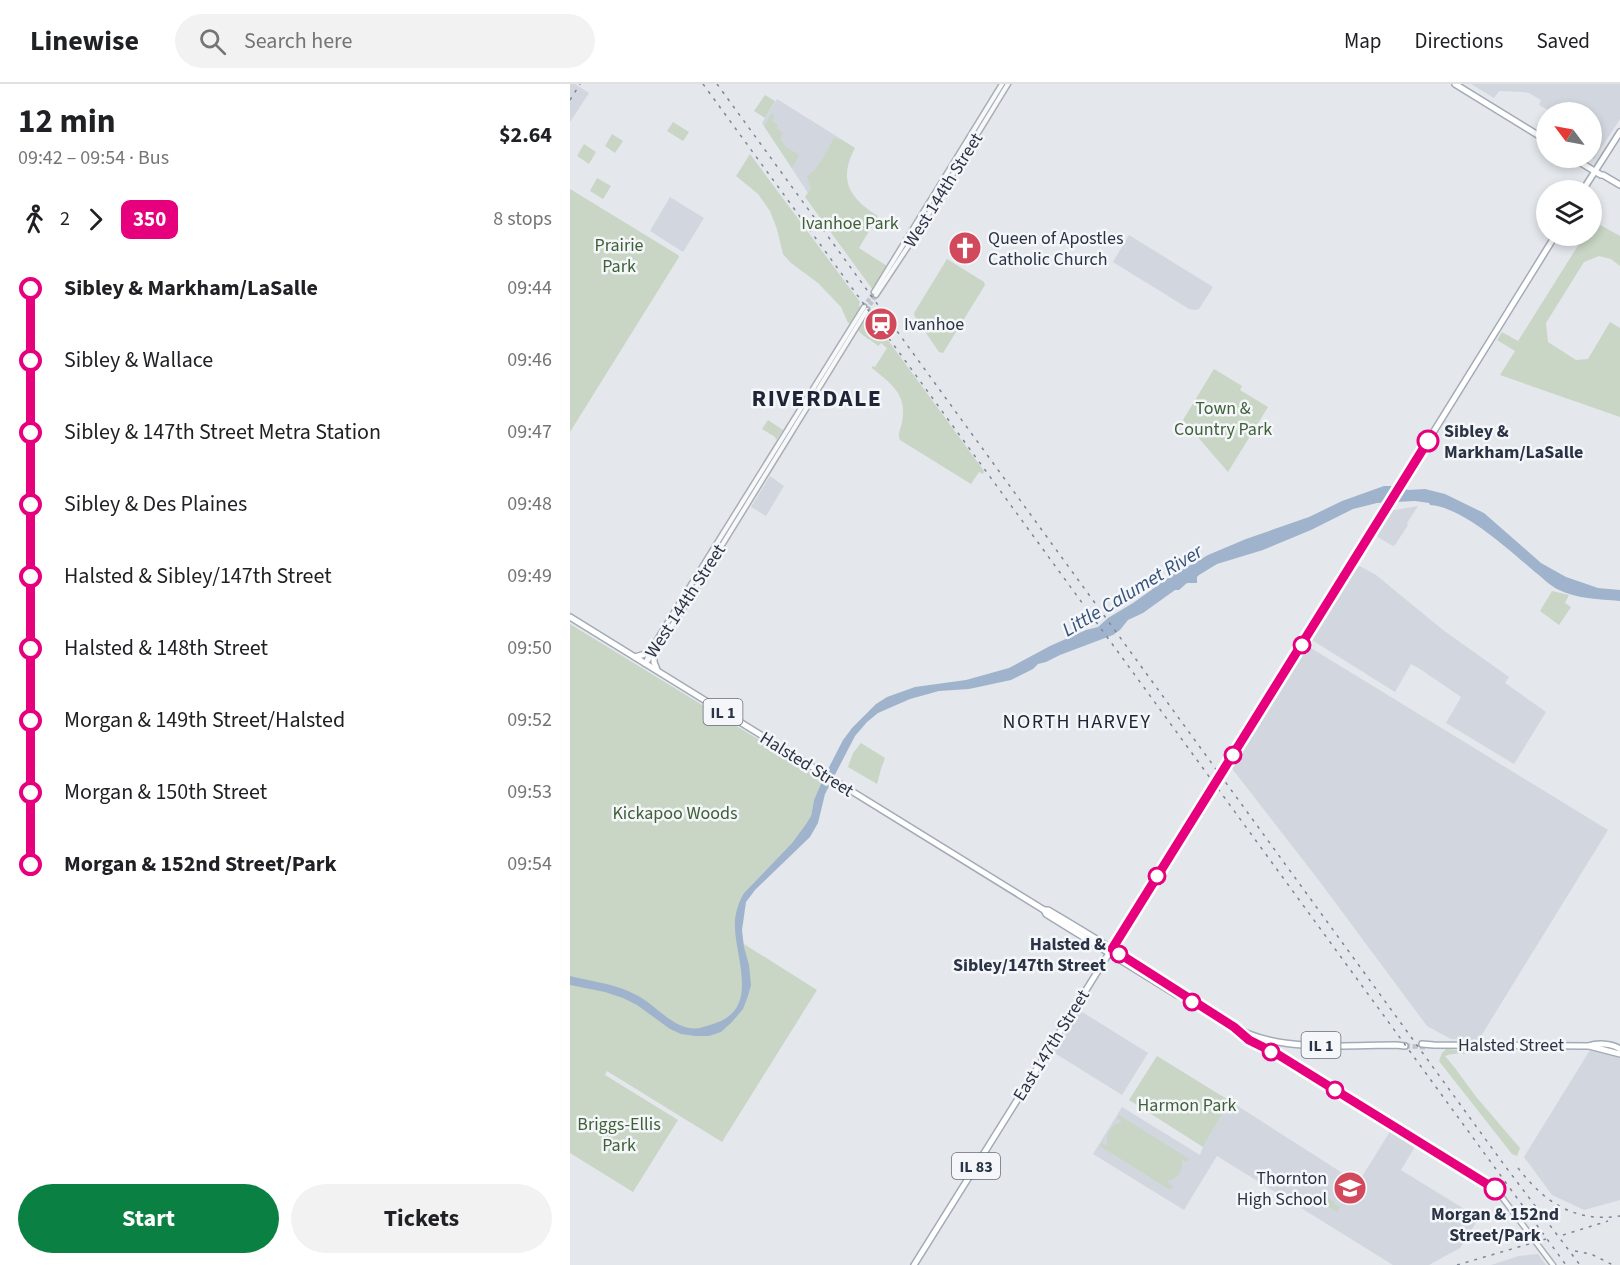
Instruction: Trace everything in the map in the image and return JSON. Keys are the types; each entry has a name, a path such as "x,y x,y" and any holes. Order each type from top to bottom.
{"main road":[{"path":"1455,84 1536,134"},
{"path":"1589,180 1620,132"},
{"path":"1590,168 1620,187"},
{"path":"1223,771 1549,246"},
{"name":"Halsted Street","path":"570,617 1044,910 1048,910 1234,1027 1265,1039 1298,1044 1404,1045"},
{"path":"635,657 645,654 653,646"},
{"path":"654,654 658,672"},
{"name":"East 147th Street","path":"914,1265 1214,786"},
{"name":"Halsted Street","path":"1588,1046 1594,1044 1618,1047"},
{"name":"Halsted Street","path":"1423,1045 1588,1046 1620,1054"}],"street":[{"name":"West 144th Street","path":"1002,84 875,294 915,236 1008,84"},
{"name":"West 144th Street","path":"865,308 758,488 654,654 645,664 653,646 865,308"},
{"path":"1234,1027 1249,1040 1277,1054 1493,1187 1553,1265"},
{"path":"1265,1039 1277,1054"}],"shaded area":[{"path":"570,84 575,84 589,93 570,122"},
{"path":"1471,84 1620,84 1620,119 1602,147 1602,102 1540,102 1541,100 1529,93 1499,91 1494,98"},
{"path":"777,99 841,139 808,193 762,123"},
{"path":"670,197 704,218 683,252 650,231"},
{"path":"1129,235 1213,287 1199,309 1189,309 1113,262"},
{"path":"770,476 784,486 766,516 751,507"},
{"path":"1418,506 1395,545 1376,536 1389,511"},
{"path":"1356,564 1376,575 1443,630 1509,677 1505,683 1546,712 1514,764 1446,723 1461,697 1420,669 1411,664 1395,692 1312,640 1311,637"},
{"path":"1306,645 1608,830 1478,1041 1451,1039 1427,1026 1230,766"},
{"path":"1079,1010 1148,1053 1122,1095 1053,1052"},
{"path":"1590,1050 1598,1050 1620,1058 1620,1200 1584,1210 1552,1195 1524,1157"},
{"name":"Thornton High School","path":"1230,1101 1358,1183 1391,1130 1416,1145 1401,1170 1479,1218 1460,1248 1429,1265 1393,1265 1217,1156 1184,1210 1093,1154 1122,1107 1200,1155"},
{"path":"1538,1254 1546,1265 1491,1265 1519,1256"}],"green space":[{"path":"765,95 775,101 765,118 754,111"},
{"path":"772,113 774,117 772,121 783,133 780,139 786,147 799,155 792,168 764,126"},
{"path":"673,122 689,132 683,141 667,131"},
{"path":"612,134 623,141 615,153 605,146"},
{"name":"Ivanhoe Park","path":"834,138 841,139 855,148 847,170 849,187 860,202 878,216 859,248 887,266 873,290 805,197 811,188 807,176 819,164"},
{"path":"584,144 596,152 589,164 577,156"},
{"path":"750,154 860,302 860,308 850,323 841,307 818,283 791,263 783,254 770,211 758,194 736,176"},
{"path":"597,178 611,186 603,199 590,191"},
{"name":"Prairie Park","path":"570,189 679,257 570,432"},
{"path":"1602,226 1620,236 1620,266 1611,259 1599,256 1584,262 1546,323 1548,342 1576,360 1588,359 1610,322 1620,328 1620,417 1500,375 1515,351 1497,340 1502,332 1518,341 1578,246 1602,246"},
{"path":"947,259 984,282 985,285 943,353 939,352 914,313"},
{"path":"868,313 984,471 983,474 979,472 971,484 900,440 903,412 900,397 891,384 872,368 887,348 881,343 878,346 858,330"},
{"name":"Town & Country Park","path":"1214,369 1242,386 1240,390 1268,407 1228,472 1183,420"},
{"path":"768,420 783,430 776,440 762,429"},
{"path":"1552,591 1569,595 1565,603 1571,607 1559,625 1540,611"},
{"name":"Kickapoo Woods","path":"570,624 823,779 814,800 811,816 806,824 792,843 744,893 736,939 817,990 722,1142 607,1071 605,1075 678,1120 633,1192 570,1153"},
{"path":"861,743 885,758 877,784 848,767 853,753"},
{"path":"1446,1049 1478,1052 1445,1056 1520,1148 1517,1156 1512,1154 1439,1061"},
{"name":"Harmon Park","path":"1157,1056 1230,1101 1203,1147 1129,1100"},
{"path":"1119,1115 1189,1159 1187,1162 1182,1159 1179,1174 1167,1182 1173,1187 1170,1190 1100,1146 1102,1143 1107,1146 1110,1131 1114,1125 1122,1122 1117,1118"},
{"path":"1321,1190 1325,1193 1325,1197 1340,1207 1337,1212 1322,1203 1318,1205 1314,1202"}],"water":[{"path":"1384,486 1395,486 1408,490 1425,489 1445,494 1484,513 1541,563 1566,577 1598,588 1620,590 1620,601 1580,597 1557,589 1486,531 1457,513 1429,503 1415,501 1377,503 1353,509 1263,550 1217,564 1199,575 1197,583 1187,583 1179,590 1175,590 1143,613 1128,620 1113,635 1038,664 1011,680 969,689 939,691 910,699 878,713 867,722 855,736 825,794 818,823 810,837 755,890 746,902 742,930 751,985 743,1009 721,1032 709,1036 681,1034 623,998 570,985 570,976 621,988 640,997 675,1023 691,1028 700,1028 727,1017 736,1008 741,996 741,969 735,923 742,897 792,843 806,824 811,816 814,800 823,779 843,740 876,704 887,697 915,687 966,680 1009,668 1050,646 1098,627 1171,576 1208,555"}],"tunnel":[{"path":"864,307 874,292"},
{"path":"867,310 876,295"},
{"path":"1213,784 1222,770"},
{"path":"1405,1046 1425,1047"}],"railway":[{"path":"570,100 580,84"},
{"path":"703,84 1566,1265"},
{"path":"717,84 1505,1166 1580,1265"},
{"path":"1518,1168 1539,1191 1562,1207 1589,1216 1620,1216"},
{"path":"1563,1235 1608,1221"},
{"path":"1457,1265 1546,1239"},
{"path":"1575,1251 1591,1254 1613,1265"}],"bus line":[{"name":"350","path":"1428,441 1112,949 1234,1027 1249,1040 1277,1054 1495,1189"}],"place":[{"name":"Queen of Apostles Catholic Church","path":"965,248"},
{"name":"Ivanhoe","path":"881,324"},
{"name":"Sibley & Markham/LaSalle","path":"1428,441"},
{"name":"Halsted & Sibley/147th Street","path":"1119,954"},
{"name":"Thornton High School","path":"1350,1188"},
{"name":"Morgan & 152nd Street/Park","path":"1495,1189"}],"district":[{"name":"RIVERDALE","path":"817,398"},
{"name":"NORTH HARVEY","path":"1077,721"}],"water label":[{"name":"Little Calumet River","path":"1132,590"}],"park label":[{"name":"Briggs-Ellis Park","path":"619,1134"}]}
